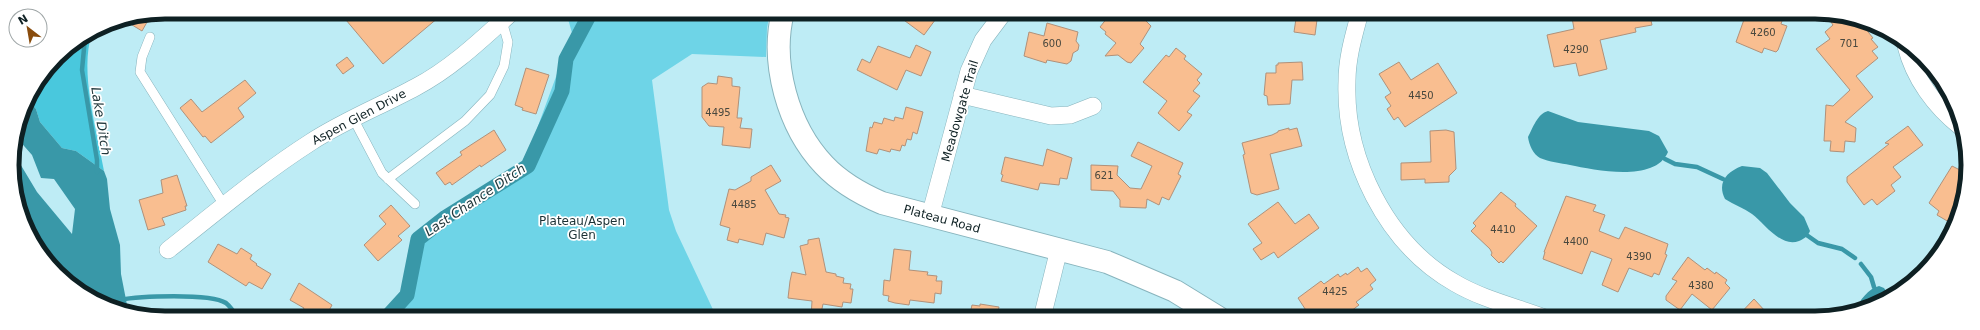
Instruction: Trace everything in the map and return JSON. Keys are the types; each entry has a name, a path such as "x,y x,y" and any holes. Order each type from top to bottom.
{"street":[{"name":"Aspen Glen Drive","path":"168,250 289,156 330,130 417,87 444,70 505,19"},
{"name":"Plateau Road","path":"782,19 778,42 782,82 795,119 813,152 832,173 867,196 882,203 1108,262 1138,274 1179,294 1207,311"},
{"name":"Meadowgate Trail","path":"930,216 962,95 974,57 983,40 999,19"},
{"path":"1358,19 1352,39 1349,59 1347,80 1348,116 1360,164 1366,180 1384,213 1412,249 1429,264 1455,283 1527,311"},
{"path":"1908,53 1913,66 1923,85 1948,116 1954,121"},
{"path":"962,95 1051,116 1070,115 1093,106"},
{"path":"1044,311 1059,249"}],"lane":[{"path":"388,179 465,121 490,95 504,66 508,42 507,19"},
{"path":"150,37 142,57 140,72 224,205"},
{"path":"353,118 382,173 415,204"}],"green space":[{"name":"Plateau/Aspen Glen","path":"568,19 769,19 766,57 692,54 652,80 669,210 676,231 714,311 386,311 400,294 405,278 410,245 420,229 522,162 531,145 572,33"}],"shaded area":[{"path":"90,40 87,65 90,102 104,171 76,151 62,148 40,122 36,109 32,105 49,76 69,55"},
{"path":"32,105 36,109 40,122 62,148 76,151 104,171 107,179 110,209 120,245 121,274 127,306 100,296 76,281 49,254 34,230 24,203 20,184 19,162 37,192 72,234 75,209 54,179 41,178 32,155 21,142 24,127"},
{"path":"1548,111 1578,122 1649,131 1659,136 1668,152 1661,162 1651,168 1624,172 1594,169 1540,158 1533,152 1528,137 1538,118"},
{"path":"1742,166 1760,168 1767,173 1790,203 1804,217 1810,231 1806,237 1799,241 1786,241 1774,234 1752,214 1725,199 1722,188 1724,179 1731,171"},
{"path":"1879,286 1884,288 1887,292 1871,300 1858,304 1865,295 1875,287"}],"building":[{"path":"347,19 437,19 383,64 346,20"},
{"path":"902,19 936,19 924,35"},
{"path":"1106,19 1146,19 1151,26 1140,44 1144,48 1131,63 1127,62 1118,55 1105,56 1116,43 1105,34 1106,32 1100,27"},
{"path":"1296,19 1317,19 1315,35 1294,32"},
{"path":"1572,19 1651,19 1652,25 1635,28 1636,32 1600,40 1607,69 1579,76 1576,63 1554,67 1547,35 1574,29"},
{"path":"1744,19 1783,19 1781,24 1787,26 1776,52 1764,48 1762,53 1736,42"},
{"path":"148,20 142,31 130,23"},
{"path":"1834,20 1865,28 1873,38 1871,39 1878,47 1872,51 1878,58 1856,76 1873,97 1845,122 1856,128 1855,142 1845,141 1844,152 1830,151 1831,141 1824,141 1826,105 1833,106 1850,90 1816,49 1830,39 1825,32 1833,25 1831,22"},
{"path":"1047,23 1078,32 1076,41 1079,45 1078,50 1073,53 1071,61 1067,64 1047,60 1046,63 1024,56 1029,32 1044,36"},
{"path":"916,45 931,52 921,76 906,70 897,90 857,70 862,59 870,63 878,46 910,58"},
{"path":"1176,48 1186,56 1184,59 1202,74 1197,80 1200,83 1193,91 1200,96 1187,112 1192,115 1179,131 1158,113 1167,101 1143,82 1166,55 1169,57"},
{"path":"347,57 354,66 343,74 336,65"},
{"path":"1302,62 1303,80 1292,80 1290,104 1268,105 1267,96 1264,95 1266,73 1276,73 1276,65 1278,65 1278,63"},
{"path":"1399,62 1411,80 1438,63 1457,93 1405,127 1398,117 1394,120 1387,109 1391,106 1385,97 1391,93 1379,74"},
{"path":"526,68 549,75 536,114 522,110 523,108 515,105"},
{"path":"718,76 732,78 732,86 740,87 737,118 742,118 740,128 752,129 750,148 722,145 724,127 709,126 702,117 702,87 708,83 717,84"},
{"path":"245,80 256,93 238,108 244,117 211,143 205,136 203,137 180,108 191,99 202,112"},
{"path":"906,107 923,112 917,134 913,132 911,140 907,139 905,146 902,145 900,151 891,149 890,152 879,149 877,154 866,151 870,127 872,128 874,122 882,124 884,118 894,121 895,117 903,119"},
{"path":"1908,126 1923,145 1893,167 1901,177 1891,185 1895,191 1877,205 1872,199 1864,205 1847,182 1847,177 1889,144 1885,143"},
{"path":"1289,128 1289,130 1297,128 1302,146 1270,154 1279,189 1257,195 1251,193 1242,143 1272,135 1278,131"},
{"path":"494,130 506,150 481,167 480,165 452,185 450,182 445,185 436,173 462,155 460,152"},
{"path":"1446,130 1454,132 1456,169 1449,176 1449,182 1425,183 1425,179 1401,180 1401,163 1431,162 1430,131"},
{"path":"1138,142 1183,163 1178,174 1181,176 1169,200 1162,197 1159,205 1147,199 1146,208 1120,207 1120,200 1113,191 1091,190 1091,165 1118,166 1117,175 1130,188 1141,189 1152,166 1131,156"},
{"path":"1047,149 1072,158 1067,179 1060,178 1059,185 1040,183 1038,190 1001,181 1005,157 1043,166"},
{"path":"771,165 781,181 765,190 779,214 786,215 785,217 789,218 784,238 766,233 763,245 739,239 738,243 727,240 730,228 720,225 729,189 735,190 751,181 751,177"},
{"path":"1952,166 1961,170 1956,203 1949,222 1937,215 1939,211 1929,203"},
{"path":"177,175 187,206 185,206 186,210 162,218 165,225 148,230 139,200 163,193 161,180"},
{"path":"1501,192 1516,204 1515,206 1537,226 1503,263 1501,261 1499,263 1491,255 1492,253 1490,249 1471,231 1476,226 1473,223"},
{"path":"1566,196 1596,205 1593,211 1605,215 1599,231 1619,239 1625,227 1668,244 1665,254 1667,255 1659,275 1654,273 1652,277 1629,268 1618,292 1602,285 1612,259 1591,251 1582,274 1543,259 1544,252"},
{"path":"1278,202 1295,224 1309,214 1319,228 1278,258 1274,252 1261,260 1253,249 1262,243 1248,224"},
{"path":"391,205 410,226 398,236 402,240 378,261 364,245 386,224 379,216"},
{"path":"819,238 826,272 836,274 836,276 844,278 843,283 851,284 850,289 853,289 851,303 843,302 842,307 823,304 822,311 811,311 812,301 788,298 792,272 806,275 800,246 808,244 808,240"},
{"path":"218,244 237,254 241,248 252,255 250,259 257,264 256,265 271,274 262,289 249,282 246,286 208,262"},
{"path":"894,249 911,251 909,270 928,272 927,275 937,276 936,281 942,281 941,294 935,293 934,303 910,300 909,305 895,303 888,301 889,296 883,295 884,280 890,281"},
{"path":"1688,257 1705,270 1707,268 1715,274 1716,272 1727,280 1725,283 1730,288 1712,310 1692,294 1680,310 1666,300 1666,296 1677,281 1672,279"},
{"path":"1358,267 1361,272 1367,268 1376,280 1370,285 1373,289 1356,302 1359,305 1351,311 1306,311 1298,298 1321,281 1324,284 1338,274 1340,277 1346,273 1347,275"},
{"path":"299,283 332,305 329,311 302,311 304,308 290,300"},
{"path":"1754,299 1765,311 1743,311"},
{"path":"980,304 999,307 998,311 971,311 972,305 980,306"}],"waterway":[{"name":"Last Chance Ditch","path":"392,311 407,295 418,239 446,217 528,166 562,91 566,59 587,19"},
{"name":"Lake Ditch","path":"84,44 82,70 97,160 97,172"},
{"path":"1665,159 1675,164 1697,167 1723,179"},
{"path":"1808,236 1818,243 1842,249 1855,258"},
{"path":"1861,264 1871,277 1874,287"},
{"path":"119,300 142,297 174,296 205,298 226,303 233,311"}]}
